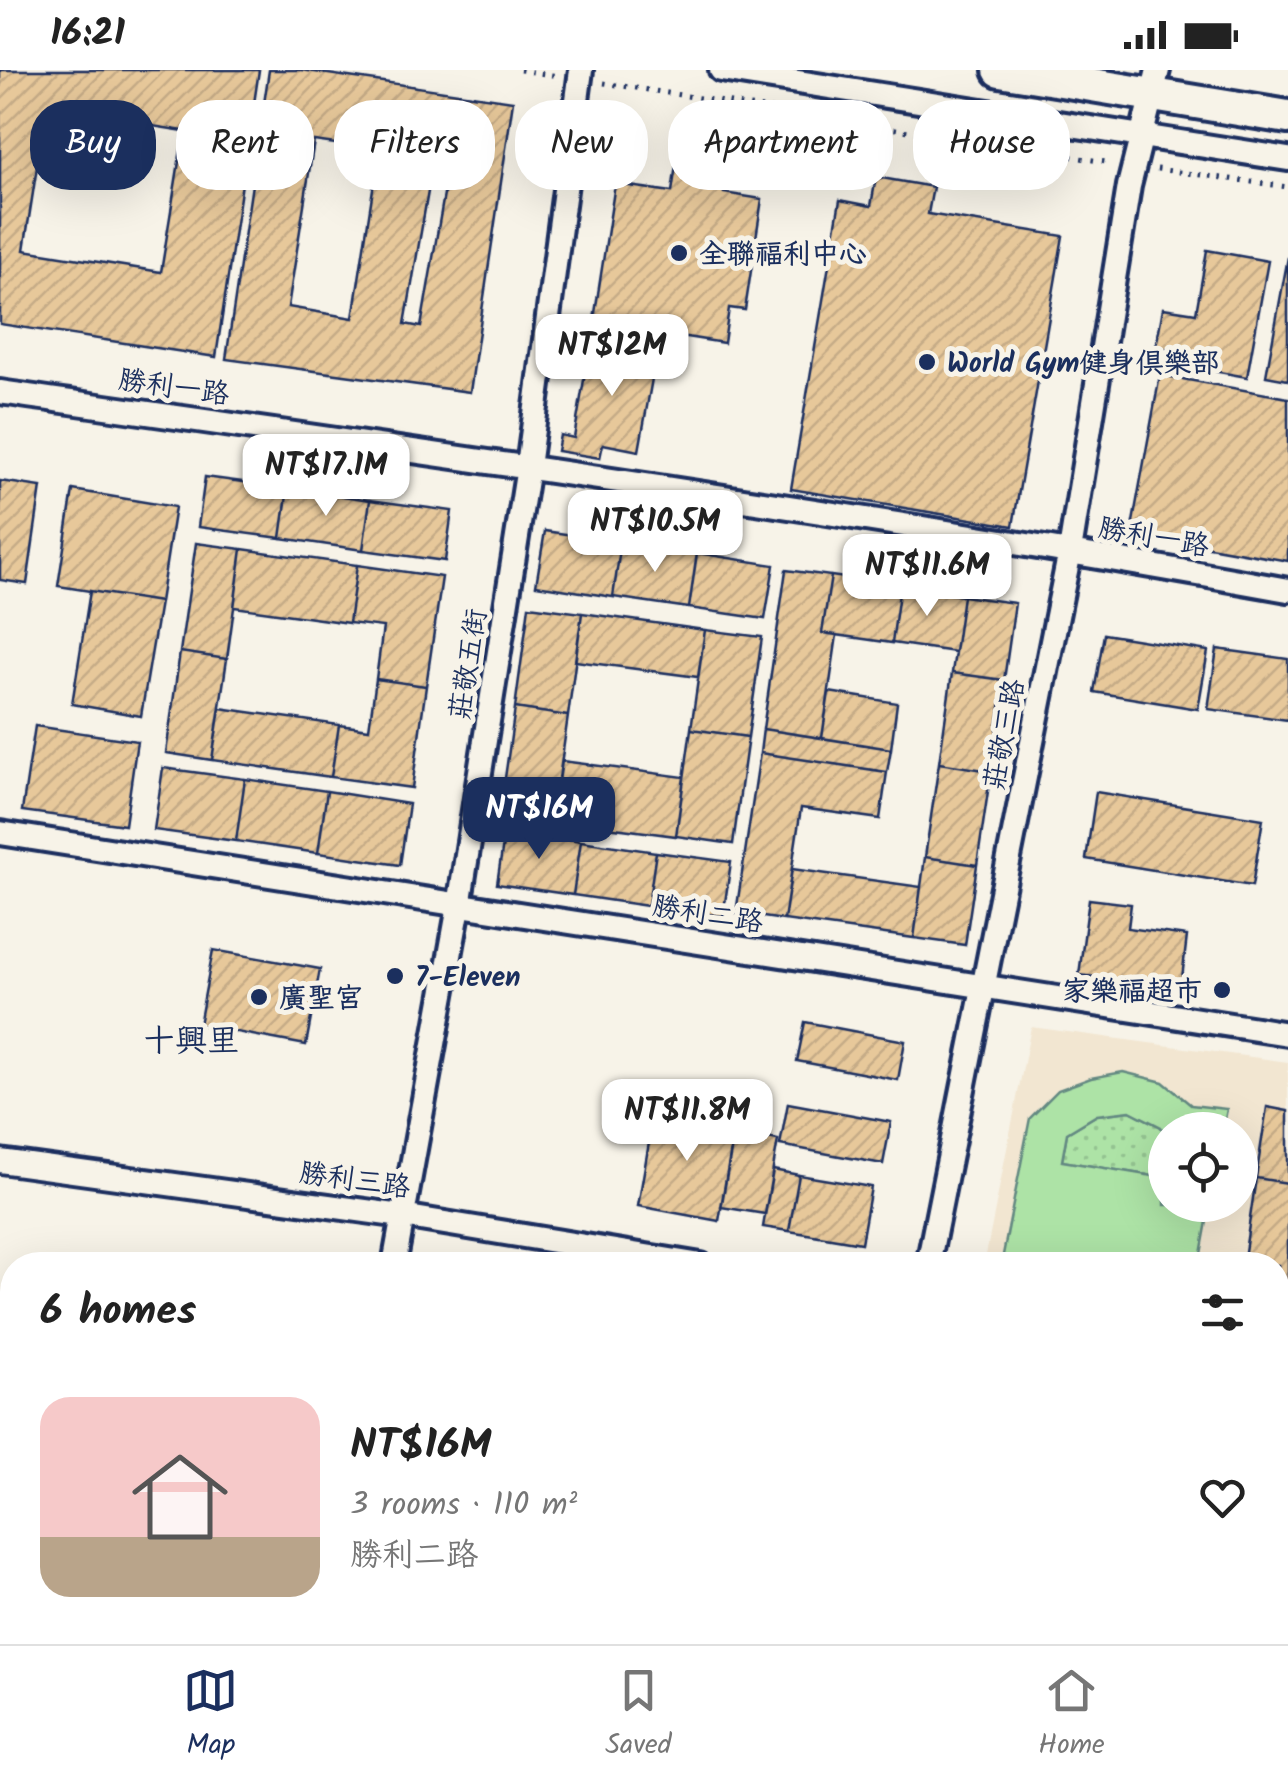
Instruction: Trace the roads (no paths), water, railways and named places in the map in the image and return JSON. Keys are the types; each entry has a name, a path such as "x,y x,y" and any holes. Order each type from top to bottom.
{"main road":[{"path":"1000,70 1155,83 1288,117"}],"street":[{"path":"721,70 1288,160"},
{"name":"莊敬五街","path":"396,1252 460,906 528,467 580,74"},
{"name":"莊敬三路","path":"931,1252 1070,551 1134,166 1155,83"},
{"name":"勝利一路","path":"0,392 742,498 1288,590"},
{"name":"勝利二路","path":"0,833 1288,1034"},
{"name":"勝利三路","path":"0,1161 402,1216 621,1252"}],"place":[{"name":"全聯福利中心","path":"679,253"},
{"name":"World Gym健身俱樂部","path":"927,362"},
{"name":"7-Eleven","path":"395,976"},
{"name":"家樂福超市","path":"1222,990"},
{"name":"廣聖宮","path":"259,997"}],"district":[{"name":"十興里","path":"191,1040"}]}
